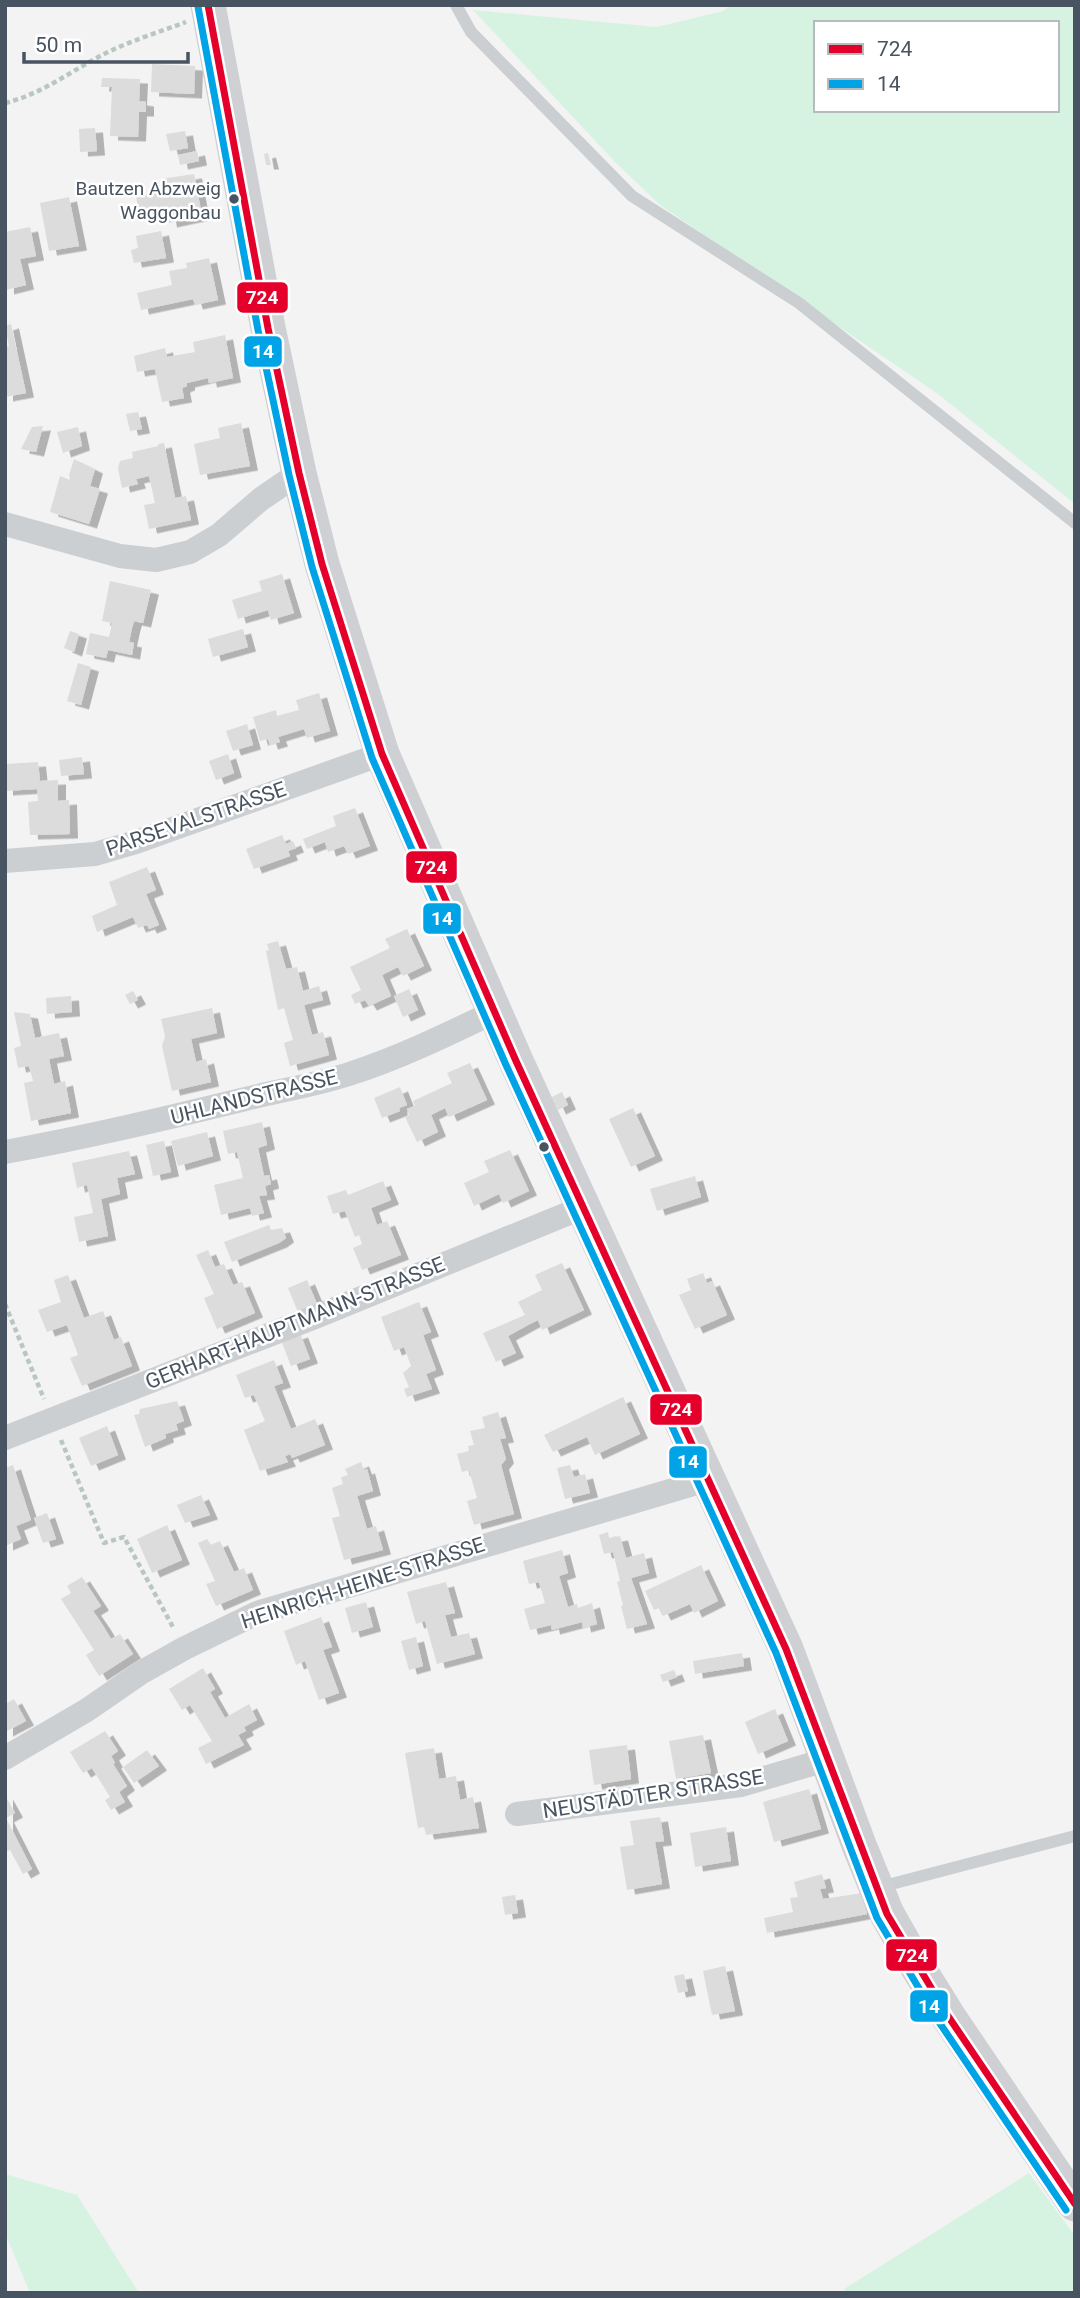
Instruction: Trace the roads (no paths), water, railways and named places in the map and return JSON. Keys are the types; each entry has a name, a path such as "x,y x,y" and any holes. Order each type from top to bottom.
{"street":[{"path":"209,9 268,328 299,473 322,564 382,754 494,1012 786,1649 887,1914 919,1970 1075,2204"},
{"path":"5,524 120,556 156,560 190,552 219,535 261,499 299,473"},
{"name":"PARSEVALSTRASSE","path":"5,861 95,854 382,754"},
{"name":"UHLANDSTRASSE","path":"5,1152 303,1088 354,1073 419,1048 494,1012"},
{"name":"GERHART-HAUPTMANN-STRASSE","path":"5,1438 320,1315 584,1207"},
{"name":"HEINRICH-HEINE-STRASSE","path":"5,1758 88,1710 142,1672 257,1613 707,1480"},
{"name":"NEUSTÄDTER STRASSE","path":"517,1814 741,1785 829,1759"}],"lane":[{"path":"456,5 471,32 632,196 799,303 1075,523"},
{"path":"876,1888 1075,1836"}],"place":[{"name":"Bautzen Abzweig Waggonbau","path":"234,199"}]}
